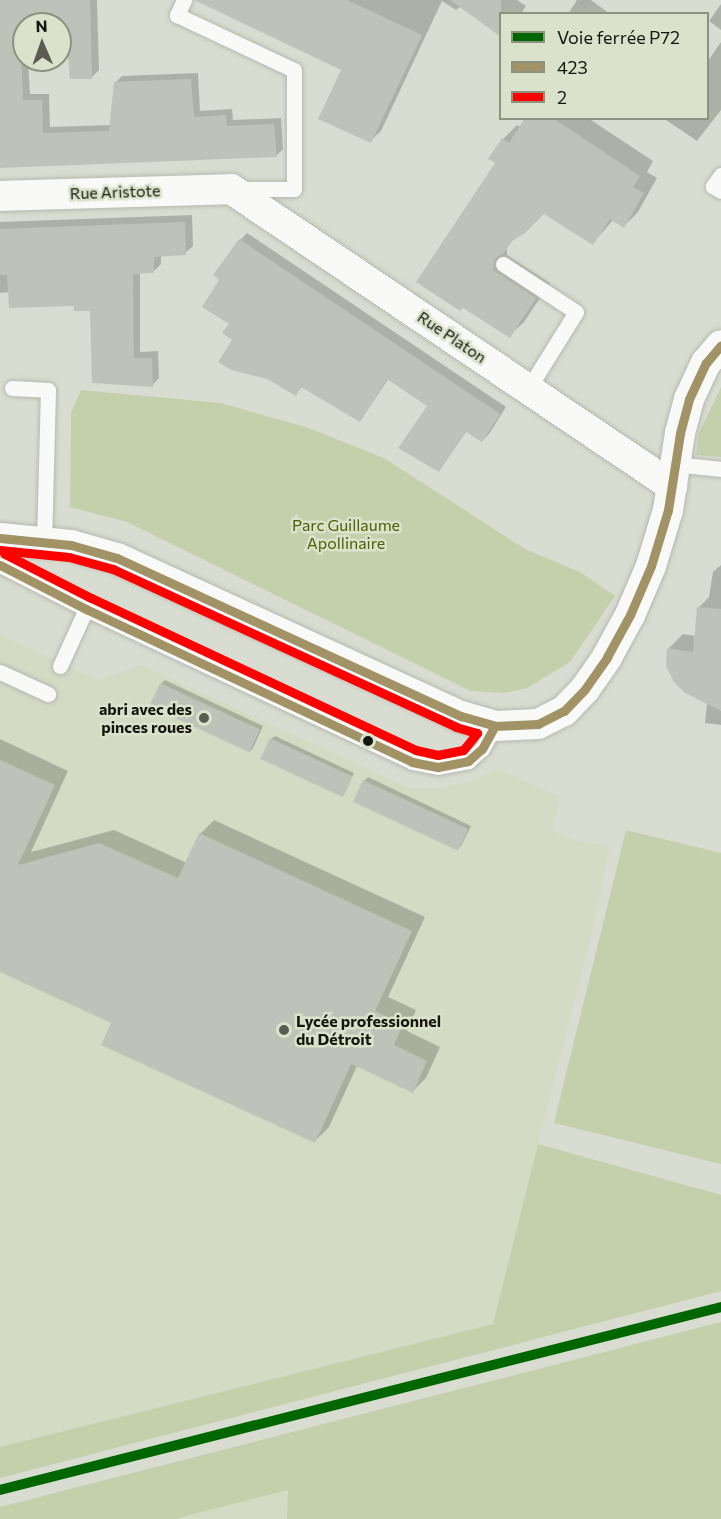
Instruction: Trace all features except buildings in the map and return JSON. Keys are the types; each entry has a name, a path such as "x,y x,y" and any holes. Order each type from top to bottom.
{"street":[{"name":"Rue Aristote","path":"0,196 231,189"},
{"name":"Rue Platon","path":"231,189 528,389 674,475"},
{"path":"0,538 44,541 92,550 125,561 461,716 495,726 526,726 553,718 573,702 597,675 630,615 646,577 674,475 684,415 697,380 721,345"}],"lane":[{"path":"184,0 177,15 294,70 294,189 231,189"},
{"path":"721,175 713,186 721,191"},
{"path":"503,264 576,312 528,389"},
{"path":"12,387 48,390 44,541"},
{"path":"674,475 721,469"},
{"path":"0,565 86,609 412,762 438,767 468,761 482,749 495,726"},
{"path":"60,666 86,609"},
{"path":"0,672 48,694"}],"shaded area":[{"name":"Lycée professionnel du Détroit","path":"0,635 98,680 141,665 409,788 440,788 469,781 498,769 560,797 552,831 576,840 610,846 595,920 493,1324 0,1447"},
{"path":"288,1490 287,1519 175,1519"}],"green space":[{"path":"721,387 721,457 696,455 699,433"},
{"name":"Parc Guillaume Apollinaire","path":"81,390 220,403 309,428 384,458 525,549 580,572 615,596 570,662 527,688 504,693 471,691 127,522 70,507 71,413"},
{"path":"626,830 721,853 721,1164 554,1123"},
{"path":"538,1144 721,1195 721,1291 0,1478 0,1447 493,1324"},
{"path":"721,1322 721,1519 287,1519 288,1490 175,1519 0,1519 0,1507"}],"rail line":[{"name":"P72","path":"0,1490 721,1307"}],"transit line":[{"name":"423","path":"0,538 71,545 117,558 461,716 495,726 538,724 564,711 585,689 607,657 630,615 651,566 668,510 680,433 689,399 706,363 721,345"},
{"name":"2","path":"0,550 69,557 113,569 456,727 477,733 463,750 438,755 416,750 91,598 5,554"},
{"name":"423","path":"0,565 86,609 412,762 438,767 468,761 482,749 495,726"}],"place":[{"name":"abri avec des pinces roues","path":"204,718"},
{"name":"Lycée professionnel du Détroit","path":"284,1030"}]}
